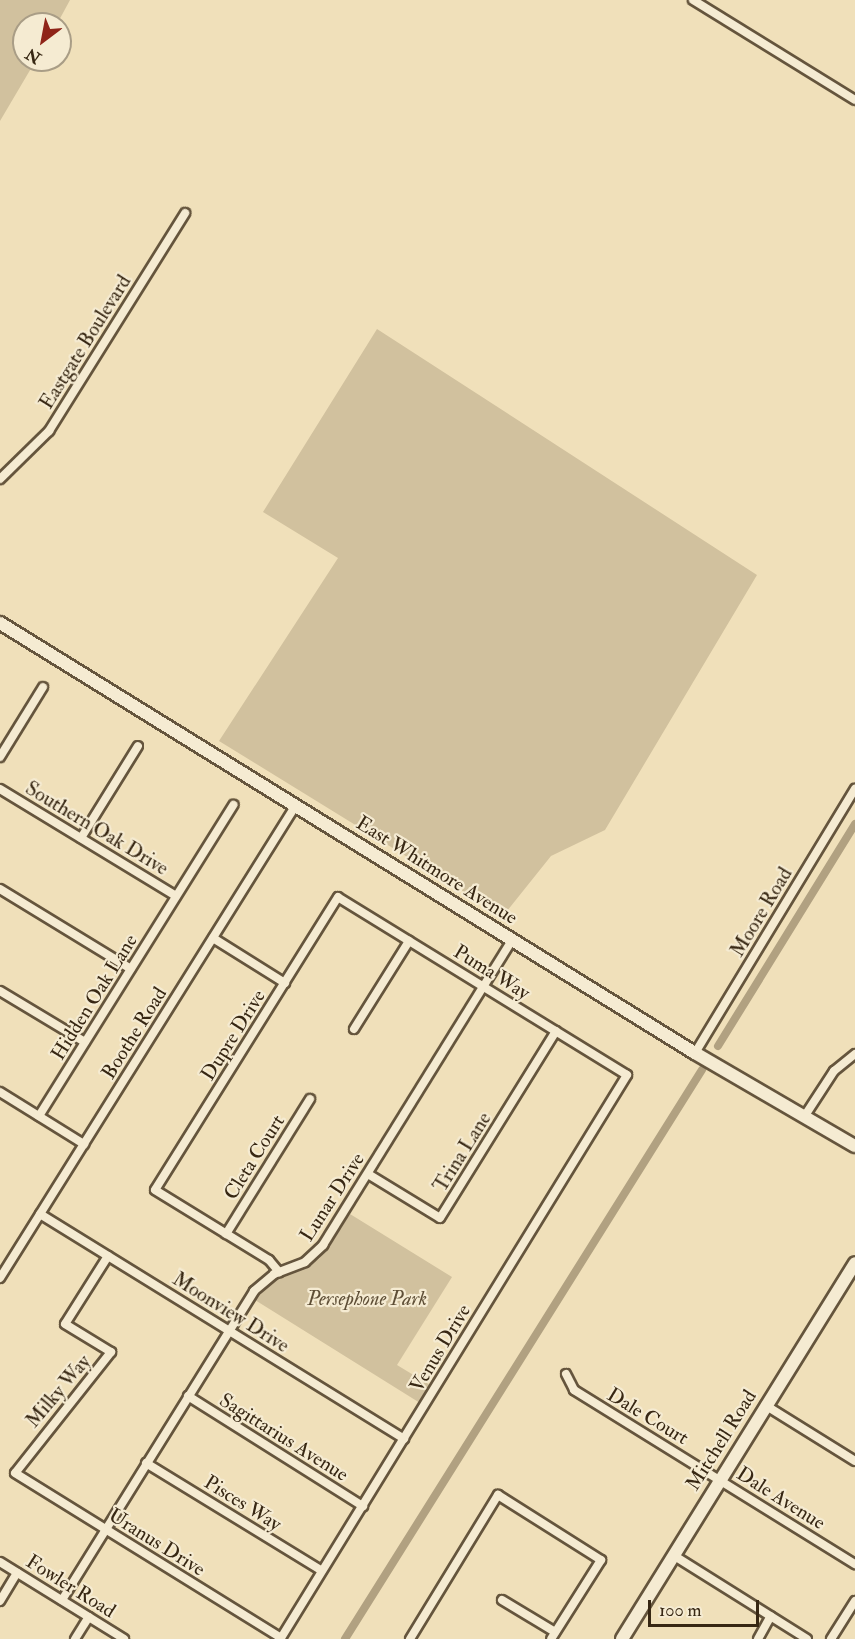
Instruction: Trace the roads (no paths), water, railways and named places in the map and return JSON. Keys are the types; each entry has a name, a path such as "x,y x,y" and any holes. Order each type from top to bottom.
{"main road":[{"name":"East Whitmore Avenue","path":"0,623 695,1053 855,1146"},
{"name":"Mitchell Road","path":"622,1639 855,1263"}],"street":[{"path":"693,0 855,100"},
{"name":"Eastgate Boulevard","path":"0,479 49,431 185,213"},
{"path":"0,757 43,687"},
{"path":"81,838 138,746"},
{"name":"Southern Oak Drive","path":"0,789 176,896"},
{"name":"Moore Road","path":"695,1053 855,789"},
{"name":"Hidden Oak Lane","path":"39,1116 233,805"},
{"name":"Boothe Road","path":"0,1278 296,805"},
{"path":"0,889 130,969"},
{"name":"Puma Way","path":"338,897 627,1075"},
{"name":"Dupre Drive","path":"226,1234 155,1190 338,897"},
{"path":"213,938 285,982"},
{"path":"354,1029 409,940"},
{"name":"Lunar Drive","path":"62,1600 256,1289 279,1272 317,1252 368,1174 512,940"},
{"path":"0,991 85,1042"},
{"name":"Trina Lane","path":"368,1174 440,1218 556,1031"},
{"path":"804,1118 834,1071 855,1054"},
{"name":"Venus Drive","path":"280,1638 627,1075"},
{"path":"0,1092 84,1144"},
{"name":"Cleta Court","path":"226,1234 310,1099"},
{"name":"Moonview Drive","path":"40,1214 404,1439"},
{"path":"226,1234 269,1260 279,1272"},
{"name":"Milky Way","path":"15,1473 111,1352 65,1324 108,1256"},
{"name":"Dale Court","path":"567,1374 574,1390 720,1480"},
{"name":"Sagittarius Avenue","path":"188,1396 363,1506"},
{"path":"765,1405 855,1461"},
{"name":"Pisces Way","path":"146,1463 322,1571"},
{"name":"Uranus Drive","path":"15,1473 280,1638"},
{"name":"Dale Avenue","path":"720,1480 855,1564"},
{"path":"410,1639 498,1495 601,1560 553,1636 502,1600"},
{"path":"673,1555 807,1639"},
{"name":"Fowler Road","path":"0,1562 124,1639"},
{"path":"0,1601 17,1573"},
{"path":"831,1639 855,1601"},
{"path":"758,1639 771,1616"},
{"path":"75,1639 89,1617"}],"waterway":[{"path":"718,1046 855,824"},
{"path":"345,1639 702,1070"}],"park label":[{"name":"Persephone Park","path":"367,1298"}]}
